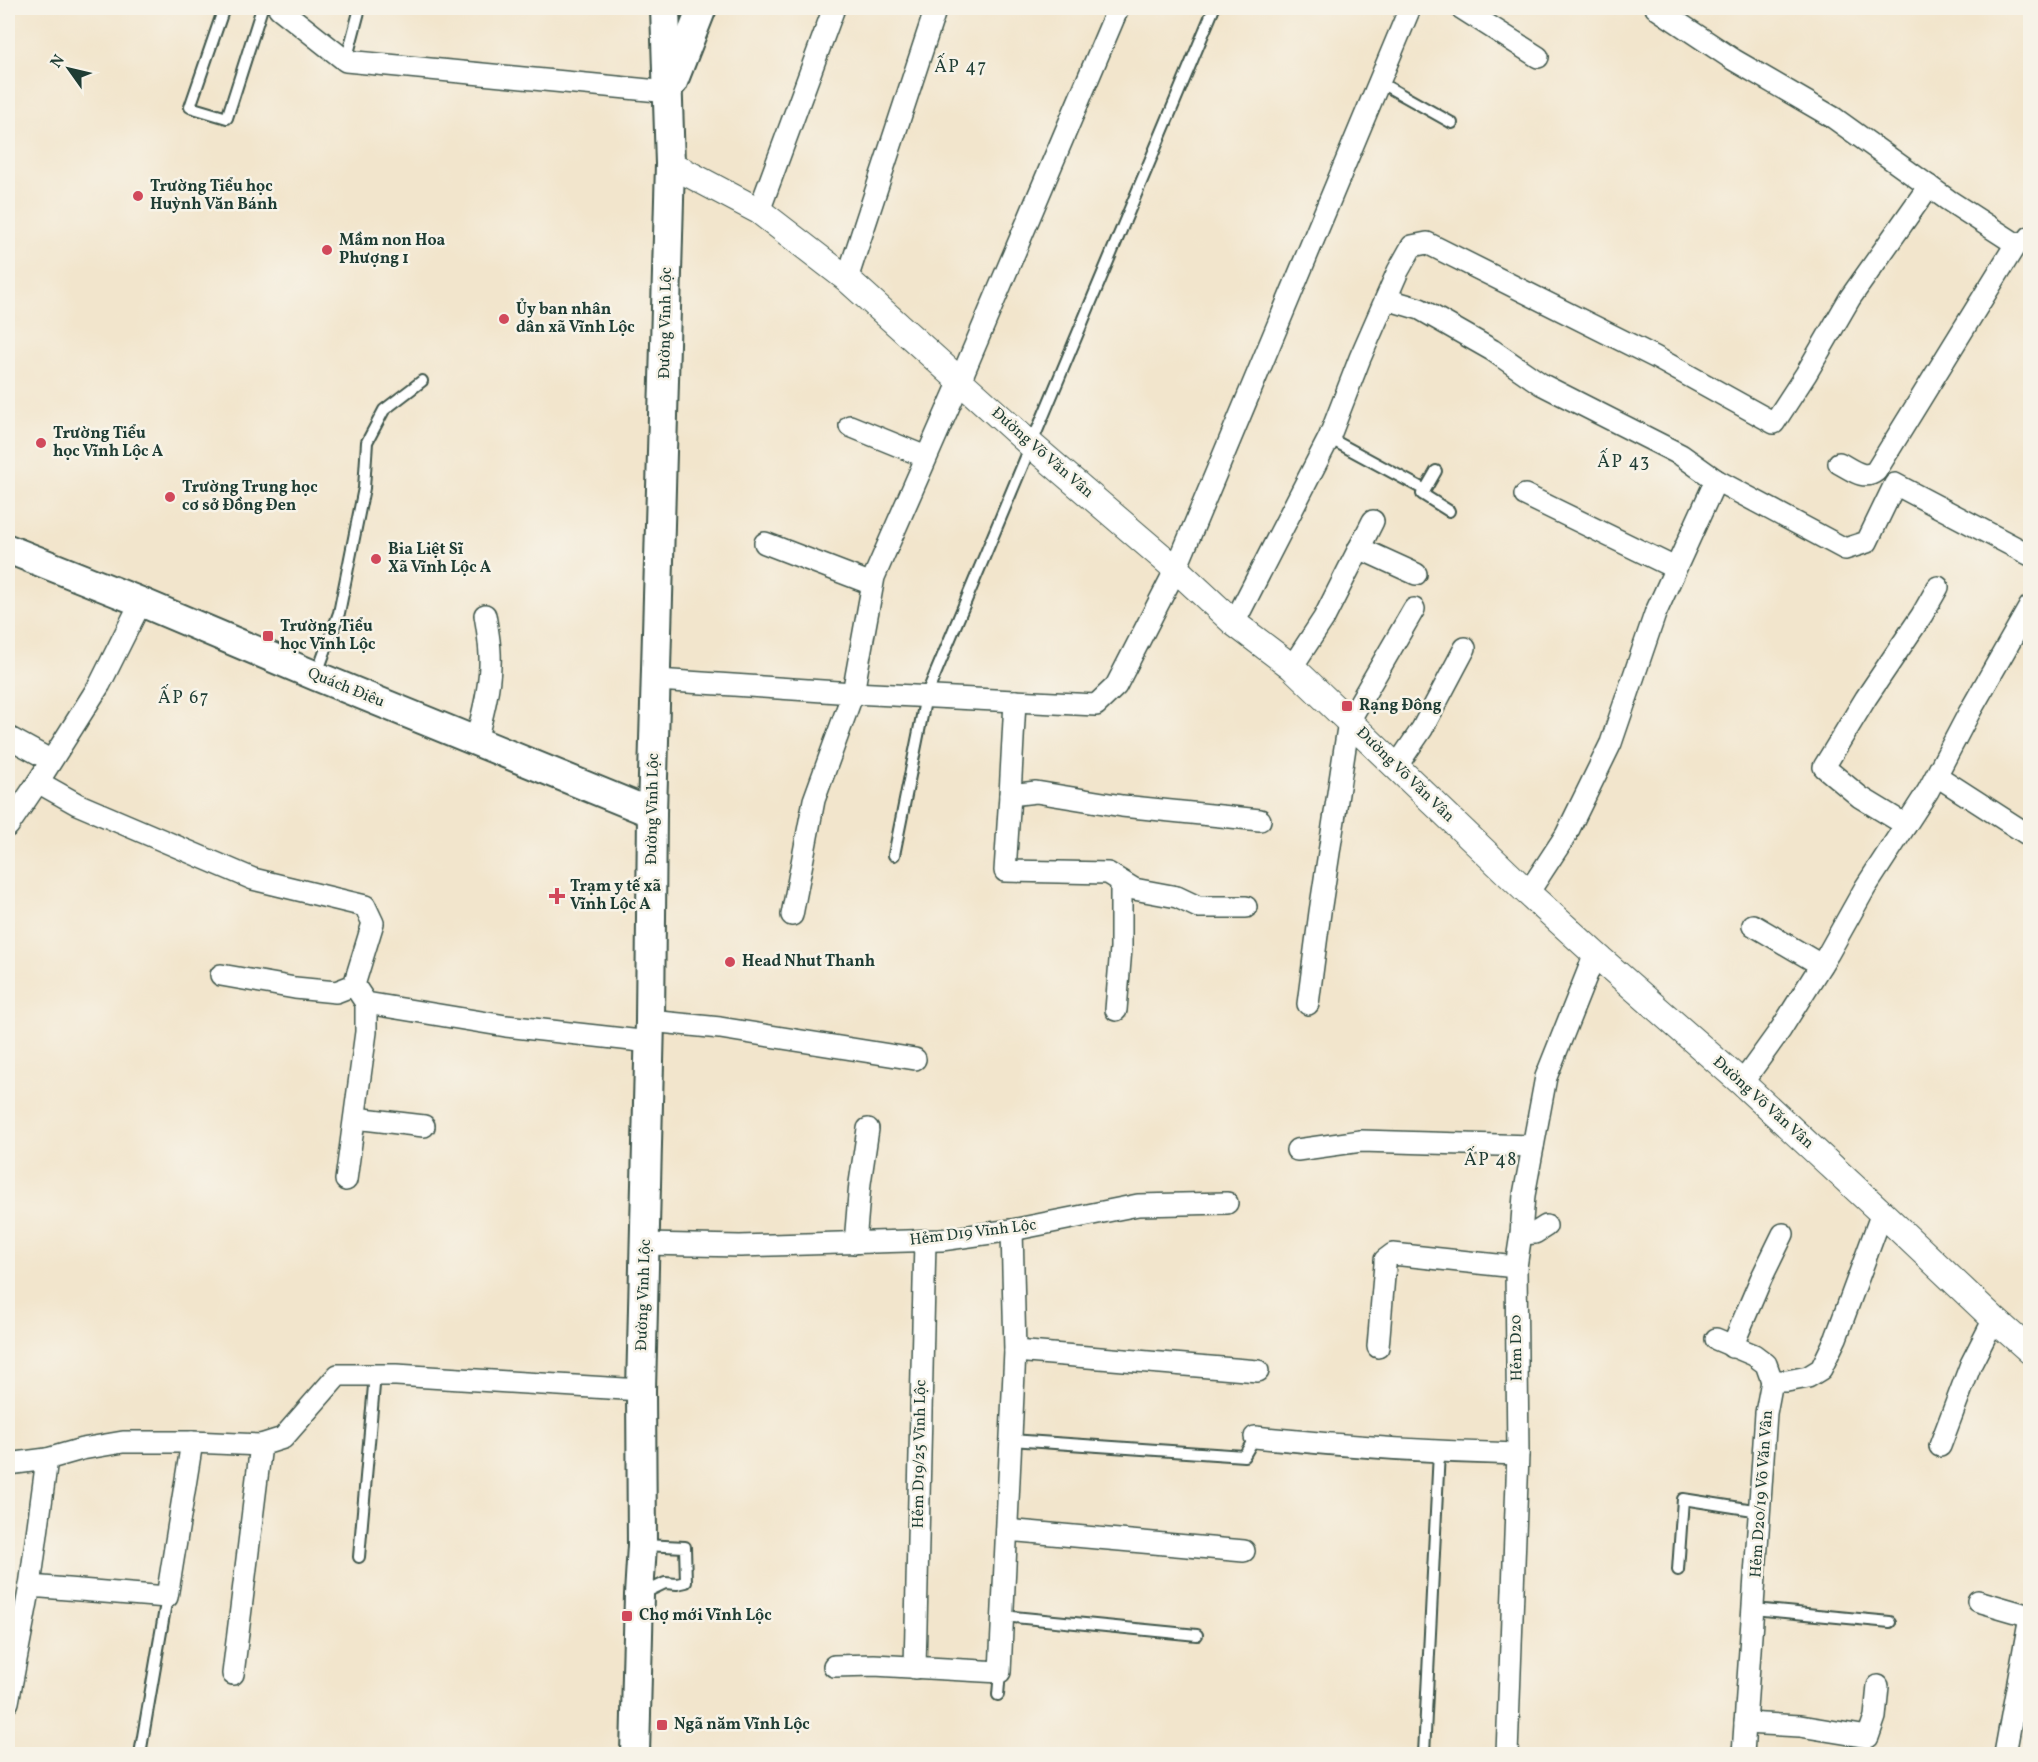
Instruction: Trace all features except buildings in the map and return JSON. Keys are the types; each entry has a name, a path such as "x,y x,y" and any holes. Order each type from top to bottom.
{"main road":[{"name":"Đường Vĩnh Lộc","path":"635,1755 642,1545 641,1390 650,1031 651,813 657,680 670,164 665,8"},
{"path":"669,92 702,8"},
{"name":"Quách Điêu","path":"8,549 651,813"}],"street":[{"path":"279,8 346,61 669,92"},
{"path":"759,211 834,8"},
{"path":"847,279 936,8"},
{"path":"792,915 814,800 853,693 872,584 1118,8"},
{"path":"657,680 853,693 1096,705 1116,686 1176,569 1410,8"},
{"path":"1461,8 1538,57"},
{"path":"1656,8 1734,60 1834,118 1929,186 2023,241 1876,471 1870,476 1864,476 1839,463"},
{"name":"Đường Võ Văn Vân","path":"670,164 759,211 847,279 1030,444 1176,569 1234,623 1292,667 1528,893 1742,1083 2031,1351"},
{"path":"1234,623 1329,438 1386,298 1412,246 1427,243 1654,357 1774,423 1806,374 1850,298 1929,186"},
{"path":"1386,298 1420,309 1492,350 1541,384 1681,455 1716,480 1845,549 1867,542 1895,484 2031,555"},
{"path":"850,426 926,457"},
{"path":"1528,893 1566,835 1611,743 1655,614 1716,480"},
{"path":"1525,495 1675,568"},
{"path":"1292,667 1324,618 1373,521"},
{"path":"765,543 872,584"},
{"path":"1359,548 1416,574"},
{"path":"1906,825 1860,797 1824,767 1938,587"},
{"path":"8,826 100,684 141,602"},
{"path":"1742,1083 1781,1029 1865,888 1937,776 1969,713 2031,606"},
{"path":"1308,1004 1349,722 1414,609"},
{"path":"476,741 488,690 490,668 490,645 485,615"},
{"path":"1396,767 1422,729 1465,648"},
{"path":"1015,701 1005,871 1108,873 1134,889 1177,897 1198,907 1246,907"},
{"path":"8,737 50,760"},
{"path":"1937,776 2031,836"},
{"path":"38,782 77,804 252,879 364,906 373,922 354,985"},
{"path":"1010,795 1036,792 1122,806 1260,820"},
{"path":"1116,1010 1121,948 1121,882"},
{"path":"1754,925 1821,965"},
{"name":"Hẻm D20","path":"1507,1755 1518,1454 1516,1267 1534,1231 1524,1195 1546,1077 1595,954"},
{"path":"221,975 295,988 336,992 354,985"},
{"path":"346,1180 366,1032 366,1003 354,985"},
{"path":"366,1003 506,1026 650,1031 720,1028 915,1059"},
{"path":"355,1118 424,1126"},
{"path":"855,1243 860,1183 868,1129"},
{"path":"1297,1150 1361,1141 1533,1146"},
{"name":"Hẻm D19 Vĩnh Lộc","path":"646,1244 740,1246 925,1241 1012,1230 1138,1205 1227,1203"},
{"path":"1783,1234 1724,1343 1754,1355 1766,1364 1772,1380 1787,1381 1808,1377 1821,1369 1836,1338 1882,1213"},
{"path":"834,1666 874,1665 1000,1672 1015,1351 1012,1230"},
{"name":"Hẻm D19/25 Vĩnh Lộc","path":"915,1668 925,1241"},
{"path":"1378,1347 1384,1264 1389,1256 1393,1254 1516,1267"},
{"path":"1940,1446 1971,1364 1994,1319"},
{"path":"1015,1351 1258,1371"},
{"path":"8,1464 123,1442 261,1445 283,1438 338,1374 375,1374 641,1390"},
{"name":"Hẻm D20/19 Võ Văn Vân","path":"1743,1755 1766,1413 1772,1380"},
{"path":"1255,1437 1439,1452 1518,1454"},
{"path":"30,1586 167,1597 192,1442"},
{"path":"233,1674 261,1445"},
{"path":"8,1702 30,1586 47,1458"},
{"path":"1007,1530 1244,1551"},
{"path":"1978,1601 2031,1616 2005,1755"},
{"path":"1745,1723 1800,1726 1868,1737 1875,1717 1878,1686"}],"lane":[{"path":"224,8 190,107 227,118 262,8"},
{"path":"346,61 360,8"},
{"path":"894,855 926,696 1214,8"},
{"path":"1378,82 1452,123"},
{"path":"316,676 339,614 364,488 366,442 384,410 422,381"},
{"path":"1329,438 1425,490"},
{"path":"1436,471 1422,494 1449,511"},
{"path":"359,1557 375,1374"},
{"path":"1011,1440 1244,1456 1255,1437"},
{"path":"1424,1755 1439,1452"},
{"path":"1678,1570 1683,1499 1760,1510"},
{"path":"639,1595 665,1583 677,1584 686,1581 685,1547 642,1545"},
{"path":"140,1755 167,1597"},
{"path":"1754,1609 1890,1622"},
{"path":"1003,1616 1197,1635"},
{"path":"998,1695 1000,1672"}],"place":[{"name":"Trường Tiểu học Huỳnh Văn Bánh","path":"138,196"},
{"name":"Mầm non Hoa Phượng 1","path":"327,250"},
{"name":"Ủy ban nhân dân xã Vĩnh Lộc","path":"504,319"},
{"name":"Trường Tiểu học Vĩnh Lộc A","path":"41,443"},
{"name":"Trường Trung học cơ sở Đồng Đen","path":"170,497"},
{"name":"Bia Liệt Sĩ Xã Vĩnh Lộc A","path":"376,559"},
{"name":"Trường Tiểu học Vĩnh Lộc","path":"268,636"},
{"name":"Rạng Đông","path":"1347,706"},
{"name":"Trạm y tế xã Vĩnh Lộc A","path":"557,896"},
{"name":"Head Nhut Thanh","path":"730,962"},
{"name":"Chợ mới Vĩnh Lộc","path":"627,1616"},
{"name":"Ngã năm Vĩnh Lộc","path":"662,1725"}],"district":[{"name":"ẤP 47","path":"961,67"},
{"name":"ẤP 43","path":"1624,462"},
{"name":"ẤP 67","path":"184,698"},
{"name":"ẤP 48","path":"1491,1160"}]}
